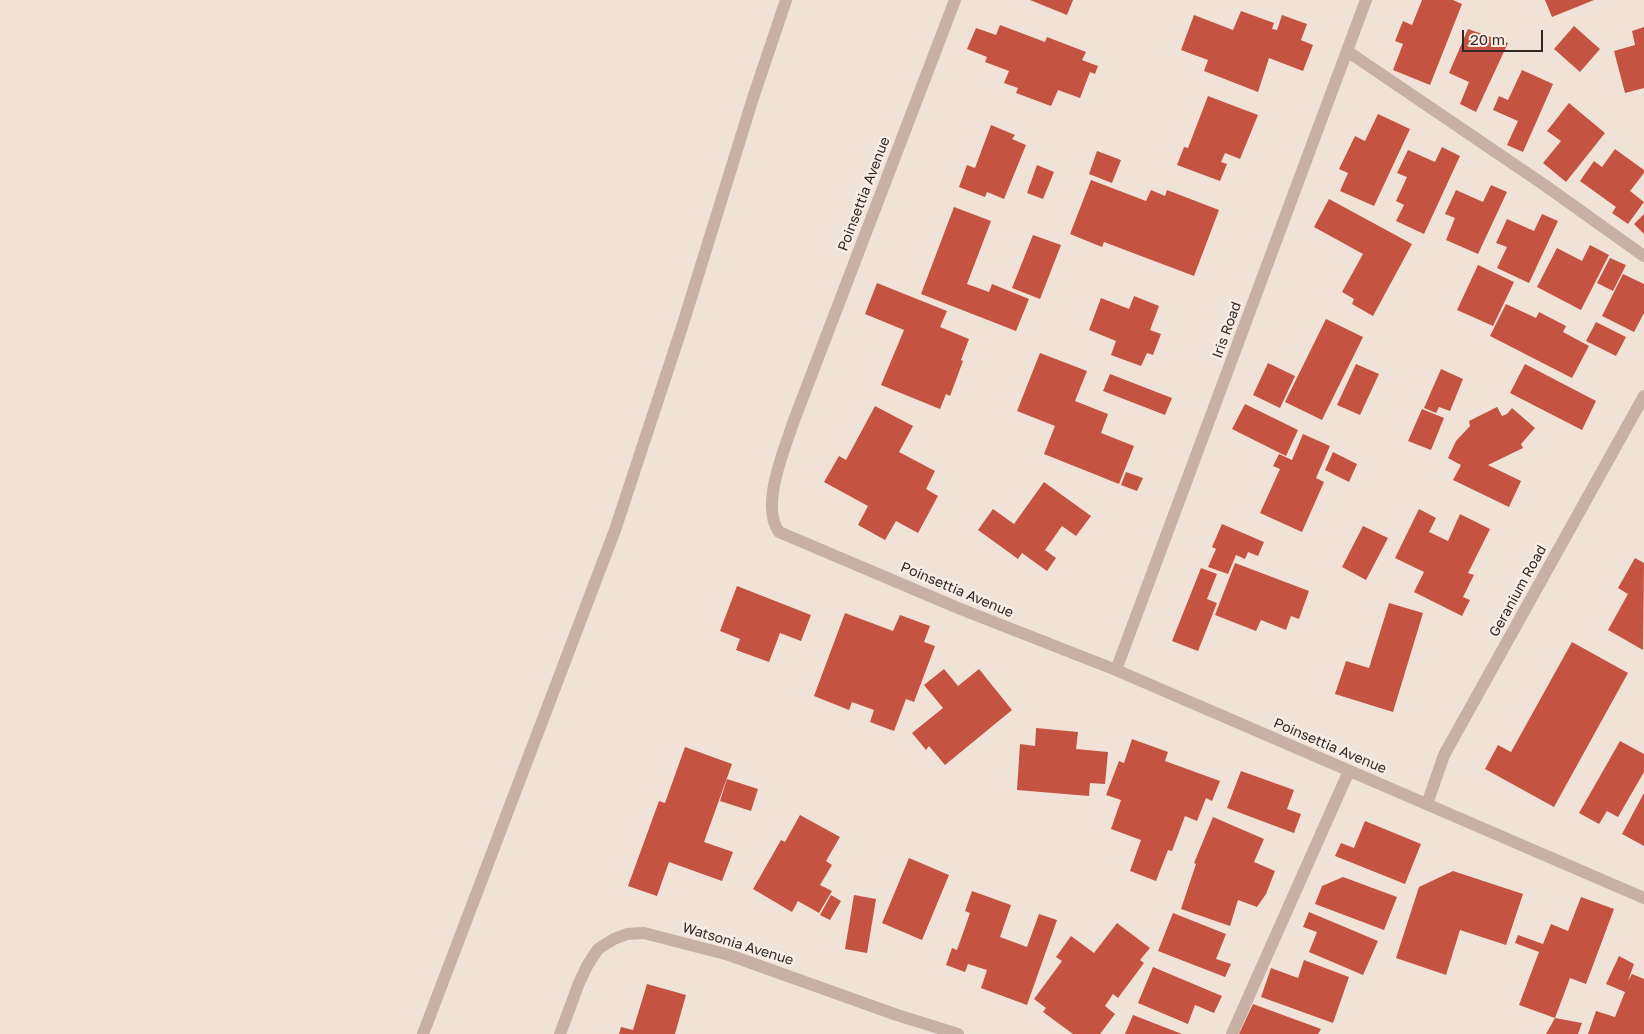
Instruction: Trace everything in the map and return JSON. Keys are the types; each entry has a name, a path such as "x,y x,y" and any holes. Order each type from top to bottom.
{"street":[{"path":"423,1034 615,530 786,0"},
{"name":"Poinsettia Avenue","path":"955,0 793,423 772,494 771,512 776,527 784,535 958,608 1116,670 1644,898"},
{"name":"Iris Road","path":"1116,670 1366,0"},
{"path":"1347,51 1535,178 1644,256"},
{"name":"Geranium Road","path":"1428,804 1444,754 1644,396"},
{"path":"1232,1034 1349,770"},
{"name":"Watsonia Avenue","path":"560,1034 579,983 598,949 614,939 627,934 644,933 729,954 958,1034"}],"building":[{"path":"1030,0 1073,0 1067,15"},
{"path":"1422,0 1453,0 1462,4 1430,85 1393,70 1403,44 1395,41 1403,21 1412,25"},
{"path":"1545,0 1594,0 1552,17"},
{"path":"1241,11 1274,23 1272,29 1277,30 1282,15 1307,24 1301,40 1313,45 1303,71 1269,58 1258,92 1204,71 1208,60 1181,50 1194,15 1233,30"},
{"path":"1000,25 1045,42 1047,37 1086,52 1082,60 1098,66 1095,74 1090,72 1080,98 1058,90 1051,106 1016,93 1018,88 1004,83 1009,71 985,62 987,57 967,49 976,28 996,35"},
{"path":"1574,26 1600,49 1580,72 1554,49"},
{"path":"1644,27 1644,88 1625,93 1614,51 1635,45 1632,31"},
{"path":"1468,29 1508,43 1476,112 1460,104 1469,82 1449,73"},
{"path":"1522,70 1553,84 1523,152 1507,145 1518,121 1493,110 1499,96 1508,100"},
{"path":"1208,96 1258,115 1240,159 1225,153 1221,162 1227,164 1220,181 1177,165 1184,147 1188,148"},
{"path":"1569,103 1605,133 1566,182 1543,163 1561,141 1547,131"},
{"path":"1378,114 1410,129 1374,206 1340,191 1348,173 1339,169 1355,136 1365,141"},
{"path":"991,125 1015,135 1012,139 1026,145 1004,199 987,192 985,197 959,187 967,165 975,168"},
{"path":"1442,147 1460,156 1424,234 1396,221 1404,205 1396,201 1407,177 1397,173 1408,150 1435,162"},
{"path":"1615,149 1644,170 1644,173 1630,191 1644,202 1628,224 1612,213 1616,207 1580,181 1594,161 1602,167"},
{"path":"1097,151 1121,160 1112,183 1089,174"},
{"path":"1037,165 1054,172 1043,199 1027,193"},
{"path":"1091,180 1146,201 1151,190 1165,196 1167,190 1219,210 1194,276 1104,242 1102,247 1070,234"},
{"path":"1491,185 1507,192 1478,254 1446,240 1455,218 1445,214 1456,190 1483,202"},
{"path":"1329,199 1412,244 1373,316 1352,304 1354,299 1342,292 1363,254 1314,227"},
{"path":"954,207 991,221 967,284 989,292 992,284 1029,299 1016,331 921,294"},
{"path":"1542,214 1558,221 1529,283 1497,268 1507,247 1496,243 1507,219 1534,231"},
{"path":"1644,214 1644,234 1634,224"},
{"path":"1033,235 1061,245 1040,299 1012,288"},
{"path":"1590,245 1609,255 1581,310 1537,287 1557,248 1582,261"},
{"path":"1610,258 1626,265 1613,291 1597,283"},
{"path":"1478,265 1514,282 1493,326 1457,310"},
{"path":"1623,274 1644,284 1644,313 1634,332 1602,316"},
{"path":"877,283 947,311 940,327 969,339 950,396 946,394 940,409 881,385 904,330 865,314"},
{"path":"1134,296 1159,306 1150,330 1161,334 1153,355 1147,353 1141,366 1111,355 1116,341 1089,330 1101,298 1129,309"},
{"path":"1506,304 1536,318 1539,312 1566,326 1563,332 1589,346 1572,378 1490,336"},
{"path":"1326,319 1363,337 1322,420 1285,402"},
{"path":"1596,322 1626,337 1616,356 1586,341"},
{"path":"1040,353 1087,371 1075,401 1108,414 1101,433 1134,446 1119,484 1044,454 1055,426 1017,411"},
{"path":"1268,363 1295,376 1280,408 1253,395"},
{"path":"1356,364 1379,374 1360,415 1337,405"},
{"path":"1525,364 1596,401 1582,430 1510,393"},
{"path":"1441,369 1463,379 1450,411 1439,407 1436,413 1424,408"},
{"path":"1110,374 1172,398 1165,415 1103,391"},
{"path":"1245,404 1298,430 1286,456 1232,429"},
{"path":"875,406 913,426 899,452 935,471 926,489 938,496 918,533 896,521 885,540 858,525 868,506 824,482 839,456 846,460"},
{"path":"1497,407 1502,416 1507,414 1512,408 1535,428 1521,444 1523,448 1488,465 1521,481 1509,507 1453,480 1461,465 1448,458 1456,441 1470,426 1469,421"},
{"path":"1422,409 1444,418 1431,450 1408,441"},
{"path":"1303,434 1330,446 1316,478 1324,482 1302,532 1260,513 1280,469 1273,466 1279,454 1292,460"},
{"path":"1333,452 1357,464 1349,482 1325,470"},
{"path":"1126,472 1143,478 1137,491 1121,485"},
{"path":"1044,482 1091,516 1076,536 1062,526 1045,550 1056,558 1047,571 1022,553 1018,559 978,530 993,509 1014,524"},
{"path":"1419,509 1436,518 1429,532 1448,541 1460,514 1490,529 1468,573 1474,575 1463,597 1470,600 1462,616 1414,592 1424,572 1395,558"},
{"path":"1222,524 1264,542 1258,556 1248,552 1245,559 1236,555 1228,574 1208,567 1216,549 1212,547"},
{"path":"1363,526 1388,538 1366,580 1342,567"},
{"path":"1635,558 1644,563 1643,650 1608,630 1628,594 1618,588"},
{"path":"1235,563 1309,591 1299,619 1291,616 1286,630 1261,620 1256,631 1215,615"},
{"path":"1201,568 1217,574 1207,599 1217,603 1198,651 1172,641"},
{"path":"737,586 811,615 801,641 780,633 769,662 736,650 740,639 720,631"},
{"path":"1389,603 1423,613 1393,712 1335,694 1346,661 1369,668"},
{"path":"845,613 893,631 900,615 930,626 924,642 935,646 914,702 906,699 894,731 870,722 874,710 852,702 849,710 814,696"},
{"path":"1572,642 1628,673 1554,807 1485,769 1498,745 1511,752"},
{"path":"944,669 958,686 979,669 1012,710 945,765 929,746 926,750 912,733 943,708 924,685"},
{"path":"1036,728 1078,732 1076,749 1108,752 1105,784 1090,783 1089,796 1017,790 1020,744 1035,746"},
{"path":"1132,739 1168,752 1165,761 1220,781 1212,801 1206,798 1197,821 1185,816 1172,851 1168,850 1156,881 1130,871 1141,840 1111,829 1121,800 1106,795 1119,761 1124,763"},
{"path":"1620,741 1644,754 1644,772 1618,817 1607,811 1599,824 1579,813"},
{"path":"685,747 732,764 704,842 733,852 722,881 669,862 657,896 628,886 659,801 665,803"},
{"path":"1241,771 1294,790 1287,809 1301,814 1294,833 1227,808"},
{"path":"727,779 758,789 751,811 720,801"},
{"path":"1644,793 1644,846 1622,834"},
{"path":"800,815 840,837 826,861 832,865 820,885 832,891 819,913 798,901 792,912 753,889 781,840 785,842"},
{"path":"1213,817 1264,839 1254,862 1275,871 1266,894 1257,907 1238,900 1230,926 1181,909 1196,864 1194,863"},
{"path":"1365,821 1421,844 1405,884 1335,856 1341,843 1354,848"},
{"path":"909,858 949,875 922,940 882,923"},
{"path":"1453,871 1523,894 1506,945 1460,930 1446,975 1396,958 1419,887"},
{"path":"1343,877 1397,897 1384,930 1315,904 1322,886"},
{"path":"972,891 1011,905 1000,937 1027,947 1039,914 1057,920 1027,1005 981,988 987,970 968,964 965,972 946,965 952,948 957,950 970,913 965,911"},
{"path":"831,895 841,901 830,920 820,915"},
{"path":"854,895 876,899 867,953 845,949"},
{"path":"1581,897 1614,909 1586,984 1570,978 1555,1018 1519,1005 1539,952 1515,943 1518,935 1543,944 1551,924 1568,931"},
{"path":"1309,912 1378,941 1363,975 1309,952 1317,932 1303,927"},
{"path":"1173,913 1226,934 1216,959 1231,964 1225,977 1158,951"},
{"path":"1117,923 1150,948 1140,960 1144,963 1118,998 1113,994 1105,1006 1115,1014 1100,1034 1073,1034 1043,1012 1046,1008 1034,999 1062,961 1056,957 1071,936 1094,953"},
{"path":"1619,956 1634,964 1628,981 1632,974 1644,979 1644,1034 1588,1034 1596,1011 1615,1017 1625,992 1606,984"},
{"path":"1304,960 1349,977 1333,1023 1261,997 1271,968 1298,978"},
{"path":"1153,967 1222,996 1214,1013 1195,1005 1188,1024 1138,1003"},
{"path":"647,984 686,995 675,1034 619,1034 621,1027 633,1030"},
{"path":"1253,1004 1321,1029 1318,1034 1239,1034"},
{"path":"1133,1015 1182,1034 1125,1034"},
{"path":"1555,1018 1582,1023 1578,1034 1546,1034"}]}
